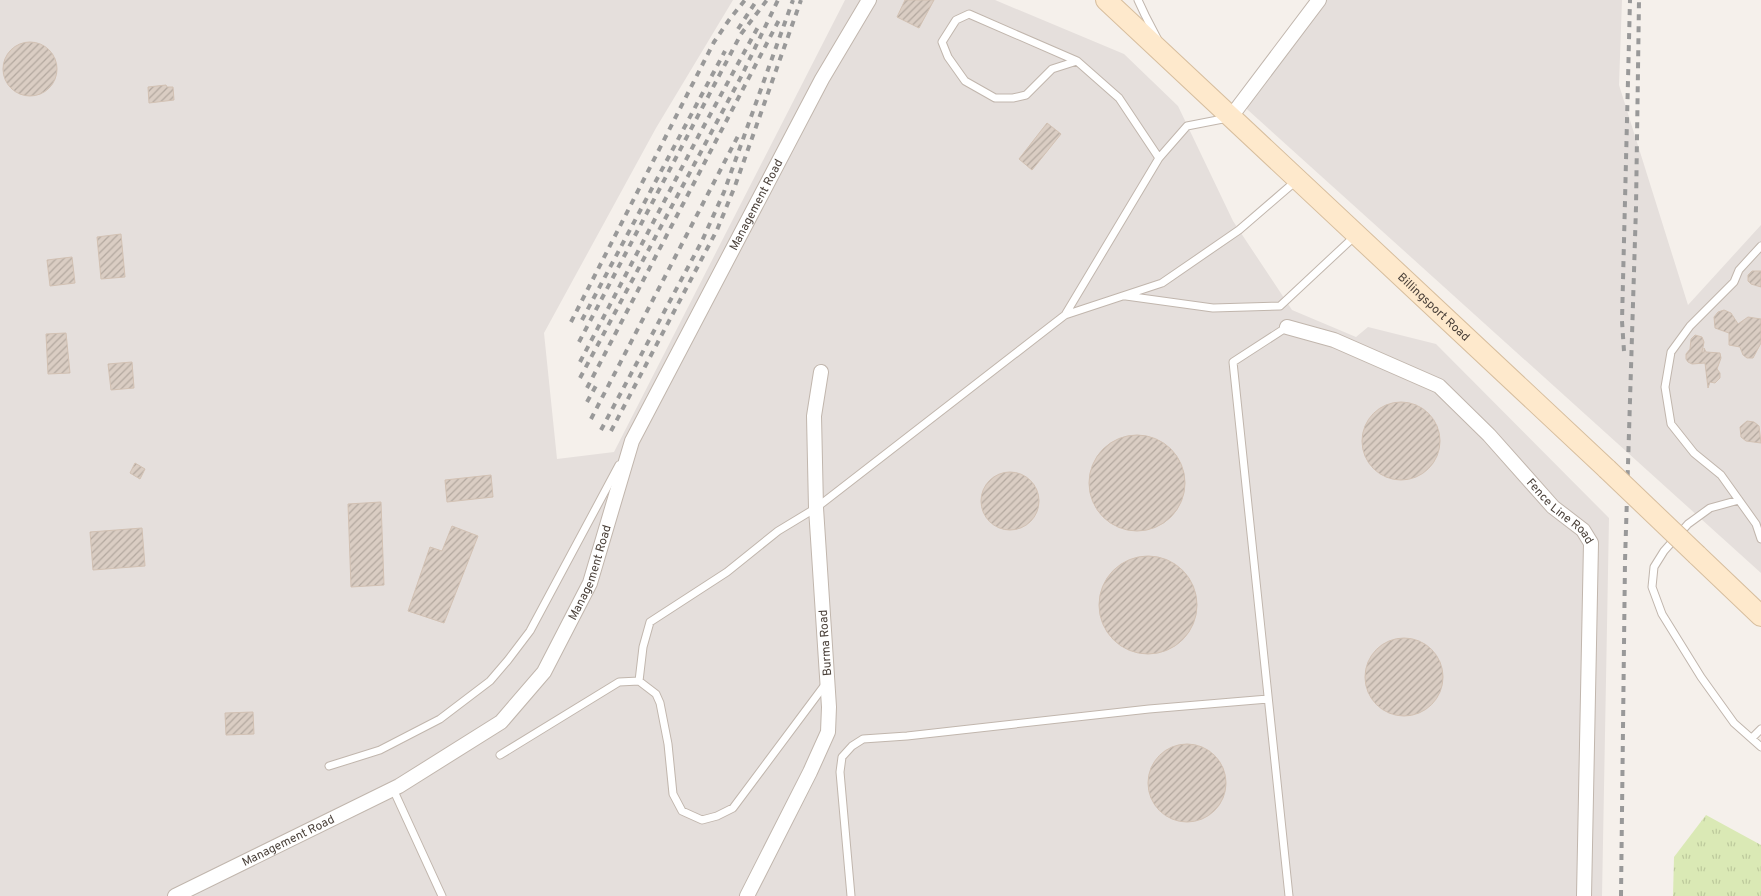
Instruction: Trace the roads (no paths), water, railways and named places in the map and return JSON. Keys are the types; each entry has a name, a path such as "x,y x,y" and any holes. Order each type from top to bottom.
{"street":[{"name":"Management Road","path":"175,896 393,789 501,722 544,672 590,583 632,441 822,79 869,0"},
{"name":"Billingsport Road","path":"1106,0 1607,469 1761,616"},
{"path":"1230,118 1319,0"},
{"name":"Fence Line Road","path":"1287,327 1334,340 1439,386 1489,436 1553,508 1583,530 1590,543 1584,896"},
{"name":"Burma Road","path":"747,896 810,772 828,732 827,682 816,508 814,416 821,372"}],"lane":[{"path":"1138,0 1144,15 1170,60"},
{"path":"1077,61 1052,69 1026,95 1013,98 995,98 965,81 948,56 942,42 956,20 969,14 1077,61 1120,98 1159,158"},
{"path":"1065,315 1159,158 1187,126 1230,118"},
{"path":"639,681 642,647 650,622 726,572 778,531 816,508 1065,315 1162,283 1239,230 1297,180"},
{"path":"1123,296 1213,308 1280,306 1357,234"},
{"path":"1761,246 1739,270 1734,282 1690,326 1671,352 1665,387 1671,424 1694,453 1721,475 1756,524 1761,539"},
{"path":"1287,327 1233,362 1289,896"},
{"path":"329,766 380,750 440,719 490,681 530,631 632,441"},
{"path":"1739,500 1710,508 1688,524 1664,551 1654,567 1652,587 1662,614 1701,677 1734,723 1761,747"},
{"path":"500,755 619,682 639,681 656,694 660,703 668,744 672,794 682,811 702,820 717,816 732,808 827,682"},
{"path":"850,896 840,772 842,758 852,746 863,739 908,736 1149,709 1268,699"},
{"path":"1752,738 1761,729"},
{"path":"393,789 442,896"}],"railway":[{"path":"571,322 714,42 745,0"},
{"path":"738,29 757,0"},
{"path":"579,342 741,34 767,0"},
{"path":"580,378 742,75 778,0"},
{"path":"601,430 702,241 724,192 793,0"},
{"path":"611,431 717,230 735,186 801,0"},
{"path":"1624,351 1622,321 1630,0"},
{"path":"1621,896 1625,561 1636,207 1639,0"},
{"path":"587,388 779,20"},
{"path":"580,362 758,27"},
{"path":"582,320 725,51"},
{"path":"591,419 738,136"},
{"path":"587,402 598,382"}]}
